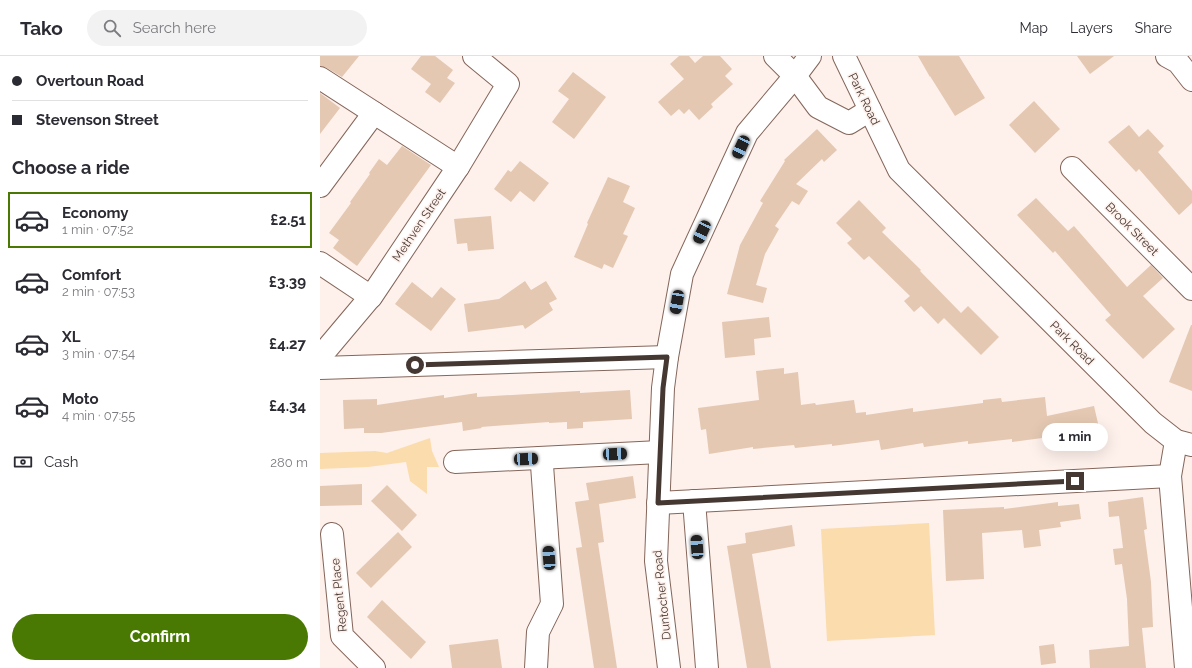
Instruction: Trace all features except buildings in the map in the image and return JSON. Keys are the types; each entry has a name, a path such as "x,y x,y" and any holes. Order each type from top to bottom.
{"street":[{"name":"Methven Street","path":"320,357 371,297 458,167 508,84 474,56"},
{"path":"775,56 795,76 818,106 849,124 870,110"},
{"name":"Duntocher Road","path":"669,668 656,561 663,388 682,274 747,133 810,56"},
{"name":"Park Road","path":"844,56 899,170 1153,423 1187,442 1170,476 1186,668"},
{"path":"1168,56 1178,62 1192,80"},
{"path":"320,78 458,167"},
{"path":"320,186 374,113"},
{"name":"Brook Street","path":"1072,168 1192,289"},
{"path":"320,263 371,297"},
{"path":"320,368 667,357"},
{"path":"455,462 660,452"},
{"path":"536,668 538,632 552,604 542,465 540,458"},
{"path":"658,503 1170,476"},
{"path":"694,501 706,668"},
{"name":"Regent Place","path":"332,534 342,636 374,668"}],"shaded area":[{"path":"430,438 432,451 439,467 427,467 427,494 410,481 406,462 368,467 320,469 320,453 375,451 387,453"},
{"path":"929,523 935,635 827,641 821,529"}],"route":[{"path":"415,365 667,357 663,388 658,503 1075,481"}]}
